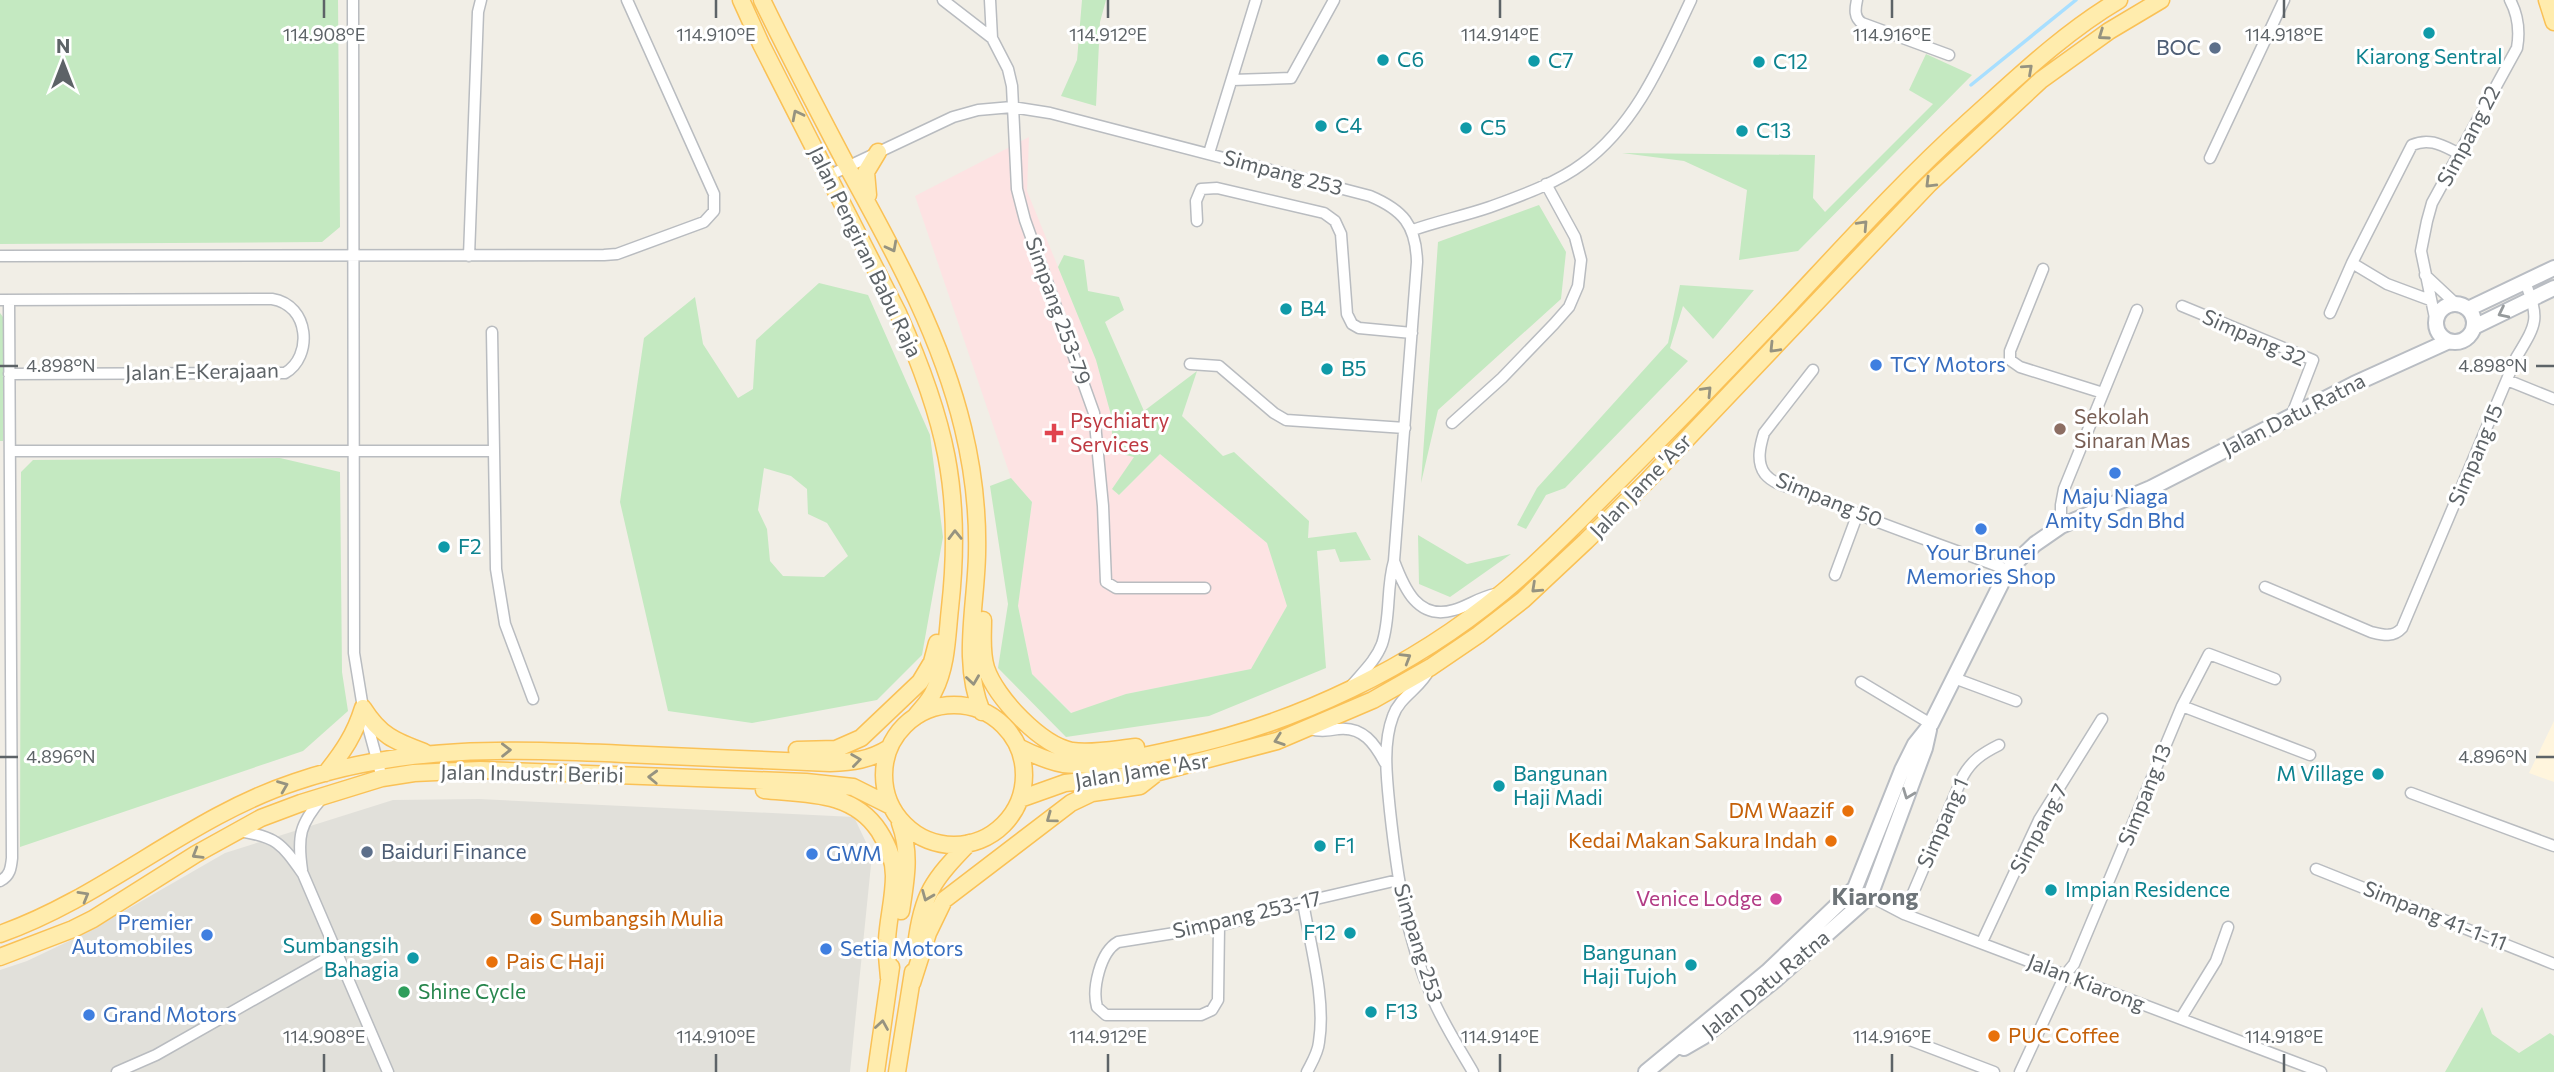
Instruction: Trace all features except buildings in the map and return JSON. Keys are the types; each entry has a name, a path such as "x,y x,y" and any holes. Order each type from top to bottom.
{"main road":[{"name":"Jalan Pengiran Babu Raja","path":"741,0 898,313 918,356 936,408 950,467 955,520 955,561 941,674 934,693 915,717"},
{"name":"Jalan Pengiran Babu Raja","path":"762,0 918,300 955,398 970,461 977,552 971,679 982,712"},
{"name":"Jalan Jame 'Asr","path":"1018,747 1038,757 1068,765 1112,761 1171,750 1270,723 1330,700 1438,639 1503,592 1632,468 1767,329 1919,166 2040,58 2096,14 2119,0"},
{"name":"Jalan Jame 'Asr","path":"1020,799 1065,783 1155,773 1255,748 1310,729 1373,700 1431,667 1478,635 1524,600 1646,482 1929,184 2041,80 2109,31 2161,0"},
{"path":"2547,0 2554,23"},
{"path":"871,209 866,172 878,152"},
{"path":"2462,306 2472,314 2472,333 2462,341 2449,341 2440,334 2436,326 2444,307 2462,306 2554,268"},
{"path":"2474,327 2554,288"},
{"name":"Jalan Datu Ratna","path":"2407,359 2436,326"},
{"name":"Jalan Datu Ratna","path":"1647,1071 1703,1037 1774,981 1870,896 1925,748 1930,727 2008,569 2035,544 2061,526 2151,488 2407,359 2449,341"},
{"path":"977,552 985,571 982,640 986,668 993,684 1023,719 1040,736 1054,745 1070,750 1086,752 1152,745 1171,750"},
{"path":"719,758 738,751 755,749 836,750 850,744 877,724 920,682 932,662 948,574 955,561"},
{"path":"876,1072 908,867 906,841 894,811 884,777 889,748 905,725 915,717 941,707 955,706 982,712 1003,726 1018,747 1024,773 1020,799 995,832 969,843 956,845 929,840 917,835 894,811"},
{"path":"363,708 372,723 391,739 427,753"},
{"path":"326,773 349,743 363,708"},
{"name":"Jalan Datu Ratna","path":"1647,1071 1766,972 1855,888 1902,770 1915,744 1930,727"},
{"name":"Jalan Industri Beribi","path":"0,934 27,925 73,903 210,820 253,799 295,782 376,761 427,753 530,750 856,762 871,758 889,748"},
{"name":"Jalan Industri Beribi","path":"0,957 93,919 261,818 382,778 414,773 480,770 835,784 866,792 894,811"},
{"path":"912,983 937,911 952,891 1071,803 1092,793 1140,786 1155,773"},
{"path":"721,780 750,789 825,795 843,800 865,814 889,849 894,876 886,943 889,978"},
{"path":"897,1072 920,916 933,883 969,843"}],"street":[{"path":"353,0 354,653 363,708 382,778"},
{"path":"469,256 478,12 481,0"},
{"path":"0,256 617,254 704,222 714,211 714,194 627,0"},
{"path":"943,0 992,38"},
{"path":"990,0 992,38 1008,69 1012,86 1012,107"},
{"path":"1209,153 1256,0"},
{"path":"1232,80 1291,78 1334,0"},
{"path":"1347,690 1372,662 1381,646 1388,612 1417,262 1413,230 1489,207 1546,184 1582,165 1604,145 1635,109 1656,76 1691,0"},
{"path":"1857,0 1857,20 1862,23 1949,55"},
{"path":"2210,158 2284,0"},
{"name":"Simpang 22","path":"2436,326 2421,251 2427,220 2432,203 2516,48 2519,35 2515,9 2510,0"},
{"name":"Simpang 253","path":"828,176 953,117 978,110 1012,107 1050,113 1370,196 1388,204 1403,216 1413,230"},
{"name":"Simpang 253-79","path":"1012,107 1020,200 1095,420 1103,506 1106,582 1116,588 1205,588"},
{"path":"2330,313 2352,263 2412,145 2421,141 2432,141 2459,154"},
{"path":"1452,423 1502,378 1554,324 1569,307 1578,286 1581,260 1575,237 1546,184"},
{"path":"1197,220 1196,201 1201,188 1217,188 1324,213 1335,221 1341,234 1348,314 1352,324 1359,328 1412,333"},
{"path":"2352,263 2387,284 2430,300"},
{"path":"2043,269 2010,351 2010,360 2020,366 2103,393"},
{"path":"2425,274 2462,306"},
{"name":"Simpang 15","path":"2265,587 2371,632 2397,634 2402,628 2507,380 2536,323 2532,299 2525,282"},
{"path":"0,881 5,879 11,869 12,858 9,374 4,300"},
{"name":"Jalan E-Kerajaan","path":"4,300 284,300 299,314 302,339 301,356 297,364 285,373 9,374"},
{"name":"Simpang 32","path":"2182,306 2313,360 2291,417"},
{"path":"2061,526 2064,489 2137,310"},
{"path":"492,332 497,578 505,624 533,699"},
{"path":"1190,364 1219,366 1286,420 1405,428"},
{"name":"Simpang 50","path":"1813,370 1769,425 1760,445 1759,461 1763,472 1772,480 1822,500 2008,569"},
{"path":"2507,380 2554,399"},
{"path":"10,451 494,451"},
{"path":"1817,512 1822,500"},
{"path":"1836,575 1858,513"},
{"path":"1394,561 1406,592 1415,602 1428,609 1453,611 1503,592"},
{"name":"Simpang 13","path":"2020,1072 2065,975 2074,964 2182,706 2209,654 2275,679"},
{"name":"Simpang 253","path":"1431,667 1428,674 1405,697 1393,716 1386,764 1398,880 1433,999 1473,1072"},
{"path":"1954,678 2016,701"},
{"path":"1861,682 1930,727"},
{"path":"2182,706 2310,755"},
{"name":"Simpang 7","path":"1982,942 2039,820 2102,719"},
{"path":"1310,729 1326,732 1354,730 1363,734 1378,749 1386,764"},
{"name":"Simpang 1","path":"1904,914 1963,776 1970,764 1980,755 1999,745"},
{"path":"2411,793 2554,846"},
{"path":"324,796 306,817 303,825 299,851 303,874 388,1072"},
{"path":"237,831 273,839 288,853 303,874"},
{"name":"Simpang 41-1-11","path":"2316,869 2554,964"},
{"name":"Simpang 253-17","path":"1219,926 1218,1000 1212,1010 1202,1015 1106,1015 1097,1007 1094,991 1104,959 1111,946 1126,939 1219,926 1303,902 1398,880"},
{"name":"Jalan Kiarong","path":"1855,888 1904,914 2321,1072"},
{"path":"1303,902 1320,1024 1319,1043 1307,1072"},
{"path":"2181,1018 2216,961 2228,927"},
{"path":"117,1072 156,1055 336,953"},
{"path":"1897,1035 1994,1072"}],"shaded area":[{"name":"Psychiatry Services","path":"1029,137 1027,191 1096,360 1111,415 1113,451 1135,457 1112,489 1119,495 1160,454 1267,543 1287,606 1251,669 1126,694 1072,713 1032,674 1018,605 1032,502 1011,478 915,196"},
{"path":"2554,721 2554,782 2529,773"},
{"path":"479,799 854,817 872,855 850,1072 0,1072 0,970 27,961 86,933 225,853 393,800"}],"green space":[{"path":"0,0 338,0 340,227 322,242 0,244"},
{"path":"1082,0 1106,0 1100,22 1096,106 1061,96 1077,60"},
{"path":"1926,54 1972,75 1798,251 1739,260 1747,190 1684,161 1622,153 1815,155 1813,198 1825,212 1933,104 1909,90"},
{"path":"1539,205 1566,252 1561,299 1438,410 1421,483 1438,242"},
{"path":"1064,255 1084,260 1088,291 1119,297 1124,310 1105,322 1144,411 1197,371 1182,416 1223,456 1234,452 1309,521 1308,538 1356,532 1371,560 1340,562 1335,549 1317,551 1326,668 1209,716 1066,737 998,668 1008,604 990,486 1011,478 1032,502 1018,606 1032,674 1071,713 1126,694 1251,669 1287,606 1267,543 1160,454 1119,495 1112,489 1134,457 1113,452 1111,415 1096,360 1058,267"},
{"path":"819,283 868,295 930,435 943,537 922,655 877,700 752,723 668,711 620,502 644,338 695,297 703,344 738,398 753,389 756,340","holes":["764,468 791,476 807,489 808,514 827,523 848,556 824,577 783,576 770,561 767,529 758,510"]},
{"path":"1680,285 1754,290 1713,339 1683,306 1670,348 1688,361 1565,488 1546,495 1526,529 1517,525 1537,488 1668,343"},
{"path":"0,313 3,317 3,441 0,441"},
{"path":"280,458 340,472 342,672 348,711 303,751 20,847 21,472 33,460"},
{"path":"1418,535 1467,564 1511,554 1450,597 1419,584"},
{"path":"2482,1007 2492,1034 2519,1053 2550,1033 2554,1036 2554,1072 2445,1072"}],"waterway":[{"path":"1971,85 2076,0"}],"place":[{"name":"Kiarong Sentral","path":"2429,33"},
{"name":"BOC","path":"2215,48"},
{"name":"C6","path":"1383,60"},
{"name":"C7","path":"1534,61"},
{"name":"C12","path":"1759,62"},
{"name":"C4","path":"1321,126"},
{"name":"C5","path":"1466,128"},
{"name":"C13","path":"1742,131"},
{"name":"B4","path":"1286,309"},
{"name":"TCY Motors","path":"1876,365"},
{"name":"B5","path":"1327,369"},
{"name":"Sekolah Sinaran Mas","path":"2060,429"},
{"name":"Psychiatry Services","path":"1054,433"},
{"name":"Maju Niaga Amity Sdn Bhd","path":"2115,473"},
{"name":"Your Brunei Memories Shop","path":"1981,529"},
{"name":"F2","path":"444,547"},
{"name":"M Village","path":"2378,774"},
{"name":"Bangunan Haji Madi","path":"1499,786"},
{"name":"DM Waazif","path":"1848,811"},
{"name":"Kedai Makan Sakura Indah","path":"1831,841"},
{"name":"F1","path":"1320,846"},
{"name":"Baiduri Finance","path":"367,852"},
{"name":"GWM","path":"812,854"},
{"name":"Impian Residence","path":"2051,890"},
{"name":"Venice Lodge","path":"1776,899"},
{"name":"Sumbangsih Mulia","path":"536,919"},
{"name":"F12","path":"1350,933"},
{"name":"Premier Automobiles","path":"207,935"},
{"name":"Setia Motors","path":"826,949"},
{"name":"Sumbangsih Bahagia","path":"413,958"},
{"name":"Pais C Haji","path":"492,962"},
{"name":"Bangunan Haji Tujoh","path":"1691,965"},
{"name":"Shine Cycle","path":"404,992"},
{"name":"F13","path":"1371,1012"},
{"name":"Grand Motors","path":"89,1015"},
{"name":"PUC Coffee","path":"1994,1036"}],"district":[{"name":"Kiarong","path":"1875,897"}]}
